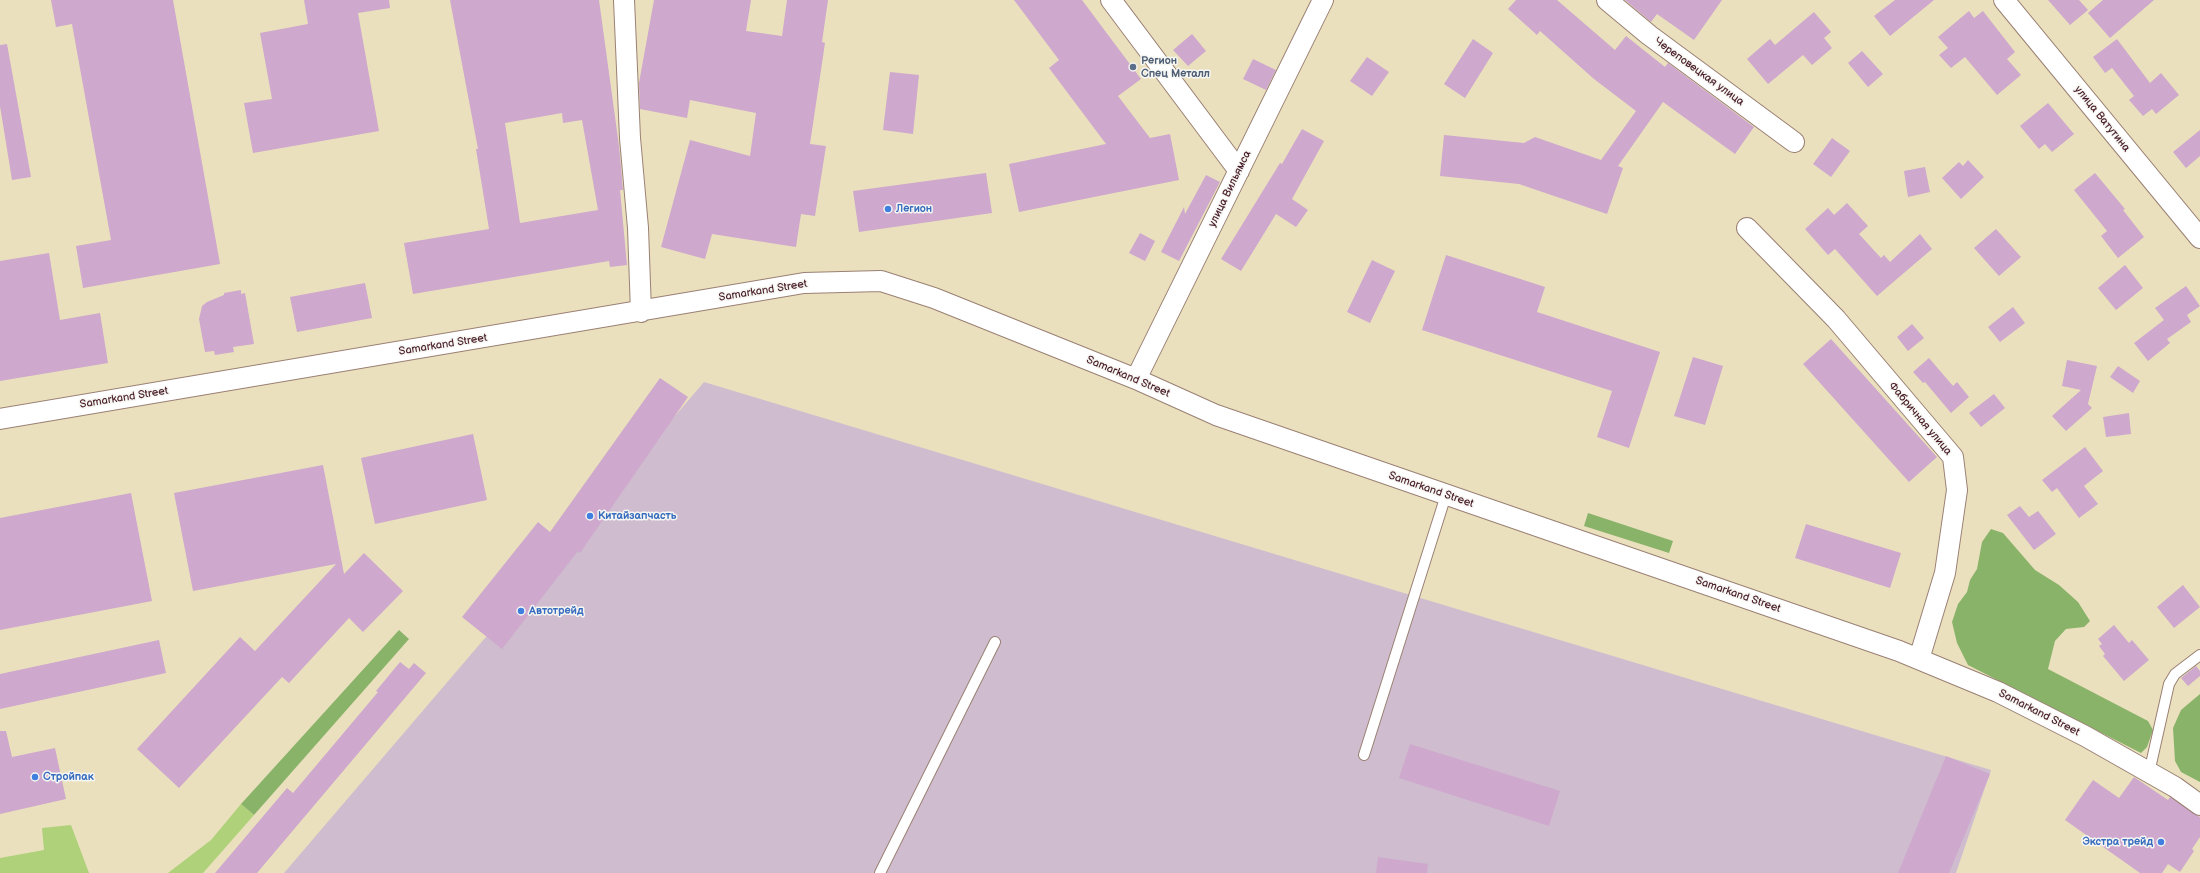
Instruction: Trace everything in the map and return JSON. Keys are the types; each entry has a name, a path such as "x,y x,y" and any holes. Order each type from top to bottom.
{"street":[{"path":"624,0 629,130 638,228 641,312"},
{"path":"1111,0 1239,171"},
{"name":"улица Вильямса","path":"1136,379 1323,0"},
{"name":"Череповецкая улица","path":"1607,0 1649,35 1794,142"},
{"name":"улица Ватутина","path":"2004,0 2200,238"},
{"name":"Фабричная улица","path":"1747,228 1836,319 1953,457 1957,490 1945,573 1919,659"},
{"name":"Samarkand Street","path":"0,419 641,312 804,283 881,281 934,298 1136,379 1216,415 1919,659 1998,692 2085,736 2149,773 2200,805"}],"lane":[{"path":"1364,755 1446,495"},
{"path":"880,873 995,642"},
{"path":"2149,773 2169,684 2175,674 2200,655"}],"shaded area":[{"path":"704,382 1991,770 1956,873 284,873"}],"green space":[{"path":"1588,513 1673,541 1669,553 1584,526"},
{"path":"1991,529 2003,533 2035,570 2059,585 2078,602 2090,621 2084,627 2066,629 2055,641 2048,669 2148,721 2153,730 2147,747 2141,753 1968,665 1957,643 1952,622 1958,604 1967,592 1970,580 1977,569 1982,542"},
{"path":"399,630 409,639 254,815 241,804"},
{"path":"2200,694 2200,782 2181,772 2175,761 2173,728 2181,710"},
{"path":"241,804 254,815 203,873 168,873 211,840"},
{"path":"71,825 89,873 0,873 0,858 44,850 42,828"}],"building":[{"path":"51,0 173,0 220,264 83,288 76,246 111,240 72,24 56,27"},
{"path":"304,0 389,0 390,8 358,13 379,131 253,153 244,103 272,99 260,33 308,24"},
{"path":"450,0 599,0 619,146 623,190 620,190 627,265 610,267 609,261 413,294 404,243 489,229 476,149 478,149","holes":["562,113 563,123 582,120 598,210 520,223 505,123"]},
{"path":"654,0 751,0 746,31 782,36 787,0 828,0 822,42 825,43 810,144 826,146 815,216 801,214 796,247 712,234 705,259 661,247 690,140 750,156 756,113 690,100 687,118 640,109 639,83"},
{"path":"1014,0 1082,0 1141,79 1118,96 1150,138 1170,134 1179,180 1019,212 1009,164 1106,144 1049,68 1059,60"},
{"path":"1516,0 1557,0 1615,50 1626,36 1665,67 1668,63 1754,127 1735,154 1663,102 1618,166 1623,168 1607,214 1519,184 1440,176 1444,135 1524,143 1535,137 1601,160 1636,111 1594,79 1540,31 1537,35 1508,9"},
{"path":"1625,0 1722,0 1694,40 1657,14 1651,22"},
{"path":"1895,0 1934,0 1890,36 1874,16"},
{"path":"2048,0 2079,0 2088,10 2070,25"},
{"path":"2103,0 2154,0 2110,38 2088,13"},
{"path":"1969,11 1974,18 1983,11 2015,52 2007,59 2021,75 1997,95 1965,57 1951,68 1939,55 1948,48 1938,37"},
{"path":"1814,12 1831,32 1824,38 1832,48 1812,65 1803,55 1768,84 1747,59 1770,39 1775,45"},
{"path":"1192,34 1206,51 1188,66 1173,50"},
{"path":"1473,39 1493,53 1465,98 1444,84"},
{"path":"2117,39 2150,83 2161,73 2179,95 2156,114 2152,109 2143,116 2129,100 2134,96 2112,68 2105,73 2093,57"},
{"path":"7,44 31,177 12,180 0,106 0,45"},
{"path":"1862,51 1883,74 1868,87 1848,63"},
{"path":"1367,57 1389,72 1372,96 1350,81"},
{"path":"1253,59 1276,70 1266,90 1243,79"},
{"path":"890,72 919,75 913,134 883,130"},
{"path":"2048,103 2074,134 2052,152 2045,144 2039,149 2020,126"},
{"path":"1302,129 1324,141 1292,199 1308,210 1296,227 1276,214 1241,271 1221,259 1280,163 1282,164"},
{"path":"2200,130 2200,156 2186,168 2173,152"},
{"path":"1832,138 1850,151 1831,177 1813,164"},
{"path":"1968,160 1984,177 1961,199 1942,178 1959,162 1963,166"},
{"path":"1925,167 1930,192 1908,197 1904,171"},
{"path":"986,173 992,213 859,232 853,191"},
{"path":"2095,173 2125,209 2123,210 2144,237 2118,258 2101,236 2107,231 2074,190"},
{"path":"1206,175 1220,182 1179,261 1161,252 1184,207 1185,214"},
{"path":"1847,203 1868,226 1859,234 1881,258 1884,255 1890,262 1920,234 1932,249 1877,296 1835,249 1828,255 1805,229 1828,208 1834,215"},
{"path":"1996,229 2021,257 1999,276 1974,248"},
{"path":"1140,233 1155,241 1145,261 1129,253"},
{"path":"49,253 60,320 100,313 108,363 0,381 0,261"},
{"path":"1446,255 1545,287 1537,312 1660,352 1629,448 1597,437 1612,391 1422,330"},
{"path":"1372,260 1395,271 1370,323 1347,312"},
{"path":"2125,265 2143,288 2116,310 2098,288"},
{"path":"365,283 372,318 297,332 290,297"},
{"path":"2186,286 2200,306 2187,315 2191,322 2167,339 2170,343 2148,361 2134,343 2164,320 2155,308"},
{"path":"241,290 241,294 245,293 254,344 233,347 234,352 215,355 214,351 205,352 199,319 202,306 207,302 224,295 224,293"},
{"path":"2013,307 2025,323 2000,342 1988,327"},
{"path":"1912,324 1924,338 1908,351 1897,337"},
{"path":"1831,339 1937,457 1909,482 1803,364"},
{"path":"1693,357 1723,366 1705,425 1674,416"},
{"path":"1929,358 1953,386 1957,382 1969,397 1951,413 1925,382 1923,383 1913,372"},
{"path":"2067,360 2097,366 2088,404 2092,408 2066,431 2052,416 2081,390 2062,386"},
{"path":"2118,366 2140,381 2133,393 2110,377"},
{"path":"660,378 688,397 580,553 578,551 502,649 462,617 538,522 550,532"},
{"path":"1994,394 2005,408 1981,427 1969,413"},
{"path":"2129,413 2131,434 2106,437 2103,417"},
{"path":"473,434 487,500 375,524 361,458"},
{"path":"2085,447 2103,471 2084,486 2098,504 2079,518 2057,488 2052,492 2042,480"},
{"path":"323,465 344,574 364,553 403,591 363,632 349,618 289,683 282,677 179,788 137,749 240,637 255,651 336,564 193,591 174,493"},
{"path":"131,493 152,601 0,630 0,518"},
{"path":"2020,506 2029,517 2038,511 2056,534 2034,550 2007,515"},
{"path":"1806,524 1901,553 1890,588 1795,558"},
{"path":"2183,585 2200,607 2174,628 2157,607"},
{"path":"2114,625 2129,643 2132,640 2149,660 2124,681 2103,656 2105,654 2099,646 2102,644 2098,639"},
{"path":"159,640 166,673 0,709 0,674"},
{"path":"400,662 409,669 414,663 426,673 257,873 215,873 287,788 293,793 378,692 376,691"},
{"path":"2196,666 2200,671 2200,676 2188,686 2181,678"},
{"path":"0,731 6,731 12,757 55,748 66,799 0,814"},
{"path":"1410,744 1560,791 1549,826 1399,778"},
{"path":"1946,756 1990,774 1949,873 1898,873"},
{"path":"2134,777 2168,800 2170,797 2200,817 2200,837 2192,849 2194,851 2180,872 2168,864 2162,873 2140,873 2065,820 2093,780 2119,798"},
{"path":"1378,857 1428,864 1427,873 1376,873"}],"place":[{"name":"Регион Спец Металл","path":"1133,67"},
{"name":"Легион","path":"888,209"},
{"name":"Китайзапчасть","path":"590,516"},
{"name":"Автотрейд","path":"521,611"},
{"name":"Стройпак","path":"35,777"},
{"name":"Экстра трейд","path":"2161,842"}]}
